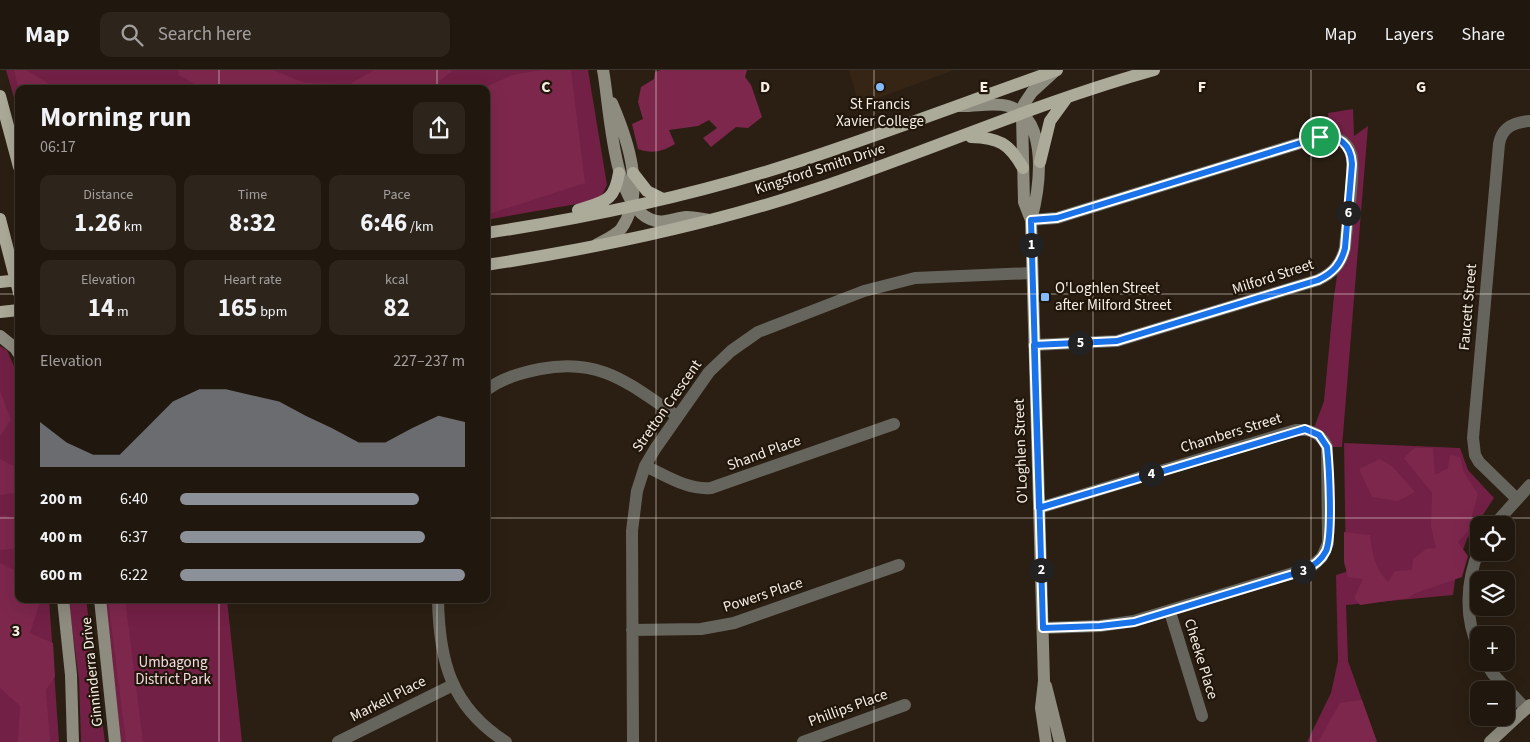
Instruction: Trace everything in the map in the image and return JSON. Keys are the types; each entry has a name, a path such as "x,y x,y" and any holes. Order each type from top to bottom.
{"main road":[{"name":"Kingsford Smith Drive","path":"490,232 538,226 663,200 804,160 1056,70"},
{"name":"Kingsford Smith Drive","path":"490,264 592,247 710,220 815,189 1068,97 1154,70"},
{"path":"0,96 15,151"},
{"path":"1040,162 1050,121 1068,97"},
{"path":"963,136 986,137 1001,142 1015,152 1023,168"},
{"path":"538,226 607,200 617,189 620,173"},
{"path":"633,173 647,191 663,200"},
{"path":"0,219 15,273"},
{"path":"0,282 15,284"},
{"path":"0,312 15,310"}],"street":[{"path":"603,70 608,94 610,122 620,173 633,206 649,219 664,222 687,217 710,220"},
{"name":"O'Loghlen Street","path":"1031,220 1024,202 1022,115 1024,104 1032,92 1056,70"},
{"path":"592,247 621,230 633,206 633,173 622,125 608,94"},
{"path":"957,106 1009,106 1022,115"},
{"name":"O'Loghlen Street","path":"1022,115 1037,140 1040,162 1036,204 1031,220 1043,628 1044,681 1041,708 1046,742"},
{"name":"Faucett Street","path":"1517,499 1479,462 1475,455 1473,438 1499,144 1508,128 1514,124 1530,121"},
{"name":"Milford Street","path":"1031,220 1057,218 1320,137 1328,136 1343,141 1352,155 1345,248 1342,258 1329,275 1318,280 1117,341 1034,345"},
{"name":"Stretton Crescent","path":"633,742 633,511 645,466 699,384 720,360 758,332 787,319 894,282 935,276 1032,273"},
{"path":"0,336 15,348"},
{"path":"490,388 510,376 530,371 562,365 582,365 617,377 677,416"},
{"name":"Shand Place","path":"645,466 683,484 702,489 712,488 894,424"},
{"name":"Chambers Street","path":"1039,508 1296,430 1305,429 1319,435 1327,447 1329,535 1322,558 1303,571 1170,612 1117,625 1043,628"},
{"path":"1502,516 1530,485"},
{"path":"1472,626 1469,586 1476,561"},
{"name":"Powers Place","path":"632,630 701,629 734,623 899,565"},
{"name":"Ginninderra Drive","path":"63,603 71,675 73,742"},
{"name":"Ginninderra Drive","path":"100,603 116,742"},
{"path":"438,603 438,632 444,662 452,685 480,724 506,742"},
{"name":"Cheeke Place","path":"1170,612 1202,716"},
{"path":"1490,742 1528,707 1491,671"},
{"name":"O'Loghlen Street","path":"1044,681 1060,742"},
{"name":"Markell Place","path":"338,742 452,685"},
{"name":"Phillips Place","path":"803,742 904,705"}],"shaded area":[{"path":"14,70 26,70 51,85 18,85"},
{"path":"178,70 273,70 305,83 350,84 374,70 453,70 435,85 196,85 179,75"},
{"path":"541,70 571,70 585,183 490,214 490,85 513,75"},
{"path":"661,70 747,70 745,77 751,85 762,117 748,128 736,127 711,147 703,138 717,128 709,120 698,126 669,130 675,144 666,149 652,152 638,149 632,124 643,119 638,102 641,87 654,79 655,72"},
{"name":"St Francis Xavier College","path":"849,70 954,70 859,105"},
{"path":"0,391 11,420 0,436"},
{"path":"1414,448 1433,448 1435,475 1448,468 1450,455 1460,457 1464,473 1478,494 1472,516 1470,516 1468,531 1458,542 1468,556 1462,577 1416,593 1408,598 1360,605 1354,598 1363,579 1348,577 1344,562 1344,532 1370,535 1375,560 1388,582 1395,571 1412,570 1413,559 1426,549 1436,548 1431,527 1432,493 1404,458"},
{"path":"0,459 15,466 15,493 0,495"},
{"path":"1380,459 1393,467 1415,492 1398,501 1372,497 1359,469"},
{"path":"6,515 15,521 15,547 13,549 0,550 0,516"},
{"path":"0,563 15,570 15,603 40,603 30,633 53,643 55,677 46,690 50,742 18,742 20,706 0,688"},
{"path":"109,603 126,603 143,742 126,742"},
{"path":"1362,700 1377,742 1318,742 1340,703"}],"green space":[{"path":"6,70 588,70 607,185 602,195 588,202 490,219 490,85 15,85 15,101"},
{"path":"1353,109 1354,136 1368,126 1342,447 1333,447 1313,431 1324,401 1334,296 1353,167 1349,144 1338,132 1329,131 1328,113"},
{"path":"0,346 7,350 15,369 15,603 49,603 59,742 0,742"},
{"path":"1344,443 1460,448 1468,470 1494,498 1482,516 1470,516 1470,534 1457,566 1453,595 1346,605 1348,661 1377,742 1307,742 1331,693 1338,661 1336,575 1346,572"},
{"path":"69,603 87,603 105,742 81,742 79,680"},
{"name":"Umbagong District Park","path":"104,603 227,603 242,742 120,742"}],"place":[{"name":"St Francis Xavier College","path":"880,87"},
{"name":"O'Loghlen Street after Milford Street","path":"1045,297"}],"route":[{"path":"1320,137 1172,181 1057,218 1031,220 1036,390 1039,508 1043,628 1117,625 1134,622 1303,571 1316,564 1322,558 1329,535 1328,454 1324,440 1313,431 1305,429 1296,430 1039,508 1034,345 1091,343 1117,341 1318,280 1329,275 1337,267 1345,248 1352,155 1343,141 1335,137 1320,137"}]}
